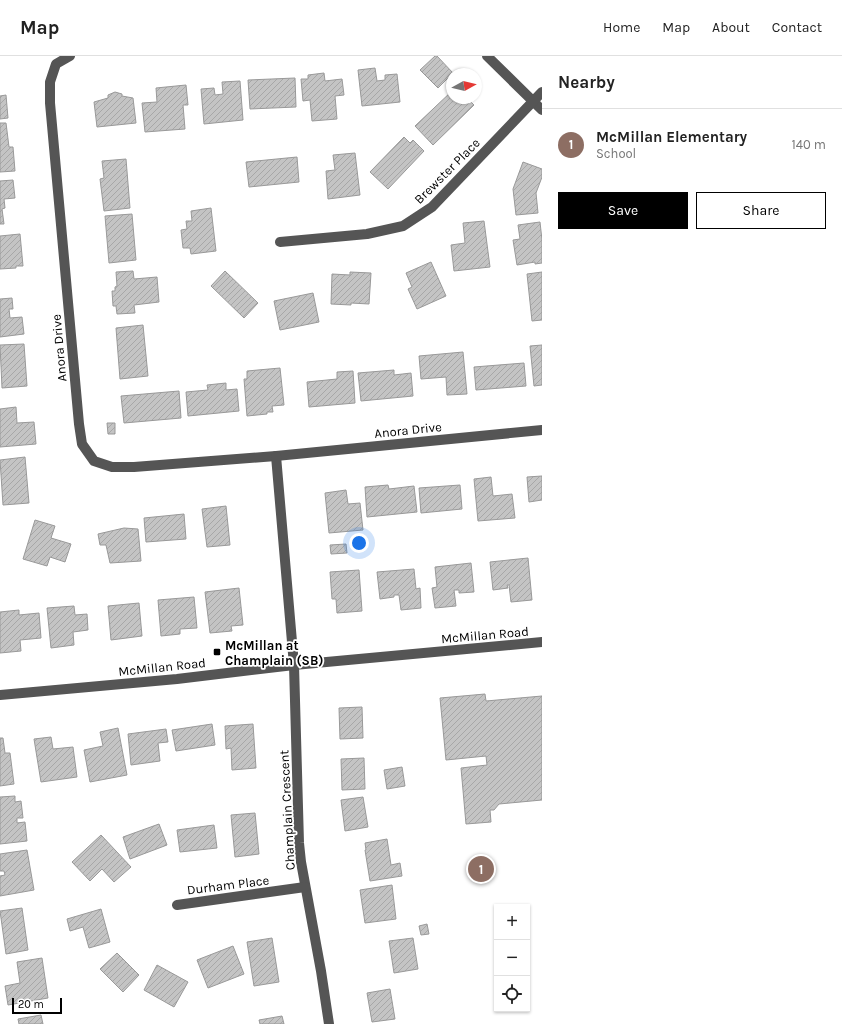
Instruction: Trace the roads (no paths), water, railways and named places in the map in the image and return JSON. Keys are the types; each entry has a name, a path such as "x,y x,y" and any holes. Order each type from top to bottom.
{"street":[{"name":"Anora Drive","path":"70,56 56,64 50,82 50,103 79,424 82,444 94,460 112,467 134,467 276,456 542,430"},
{"path":"487,56 542,110"},
{"name":"Brewster Place","path":"280,242 367,234 403,226 432,207 542,92"},
{"path":"276,456 294,665"},
{"name":"McMillan Road","path":"0,695 177,679 294,665 542,642"},
{"name":"Champlain Crescent","path":"294,665 299,843 305,887 329,1024"},
{"name":"Durham Place","path":"177,904 305,887"}],"place":[{"name":"McMillan at Champlain (SB)","path":"217,652"},
{"name":"McMillan Elementary","path":"481,869"}]}
